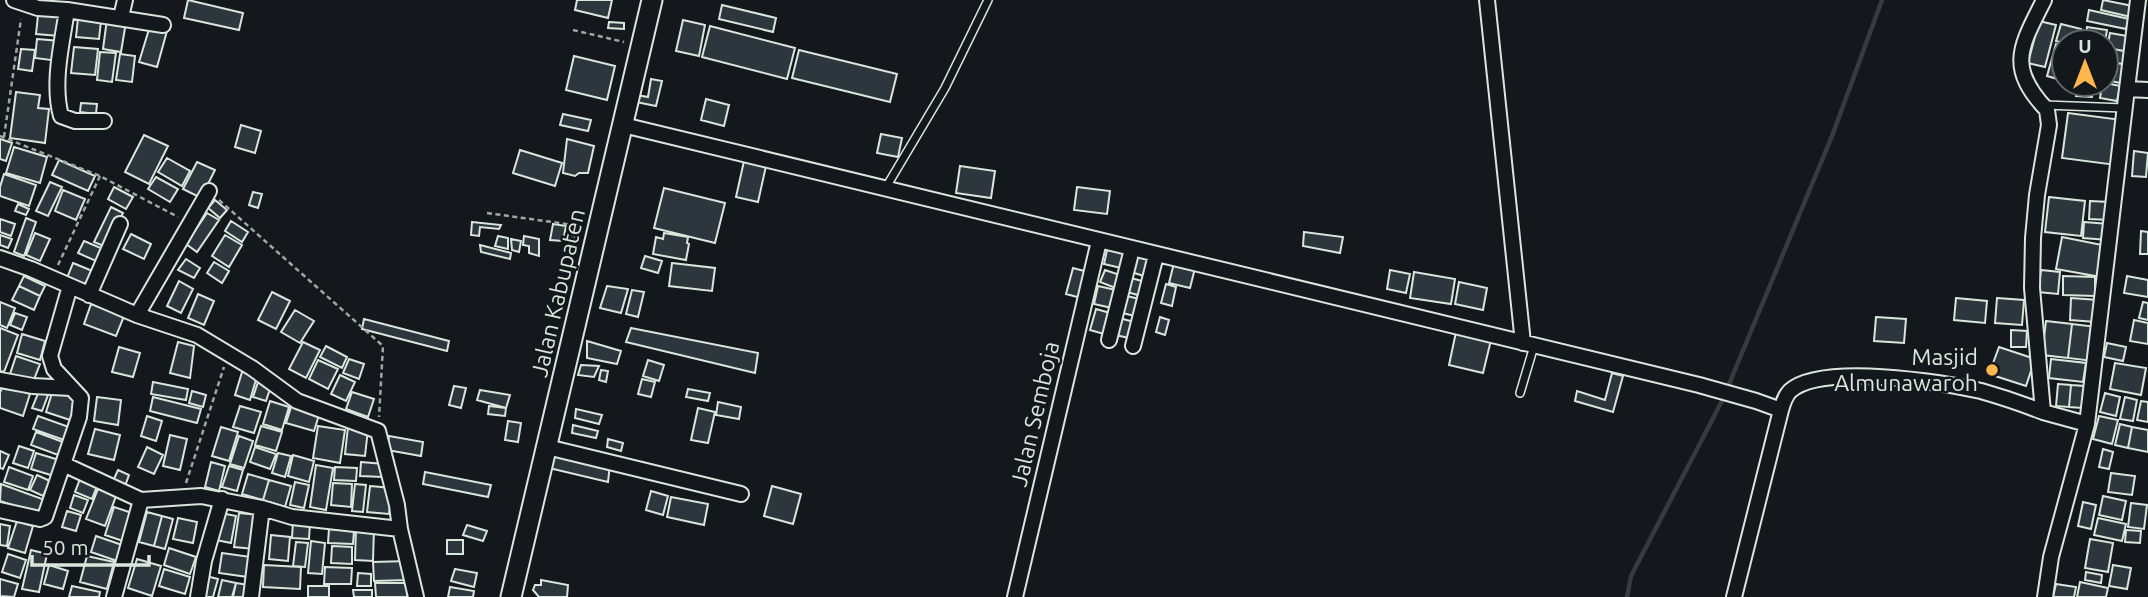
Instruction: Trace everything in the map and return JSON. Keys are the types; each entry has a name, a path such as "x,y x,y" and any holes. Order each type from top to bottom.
{"main road":[{"name":"Jalan Kabupaten","path":"511,597 652,0"}],"street":[{"path":"121,17 125,0"},
{"path":"1487,0 1528,344"},
{"path":"2043,412 2032,288 2035,215 2049,125 2047,110 2028,85 2021,57 2024,39 2044,0"},
{"path":"2045,597 2051,557 2087,424 2138,0"},
{"path":"18,2 38,8 121,17 163,25"},
{"path":"67,10 59,69 61,116 75,121 104,121"},
{"path":"2127,89 2148,90"},
{"path":"623,125 1699,386 1781,410"},
{"path":"137,315 209,191"},
{"path":"89,295 120,224"},
{"name":"Jalan Semboja","path":"1015,597 1099,241"},
{"path":"1109,340 1132,249"},
{"path":"1133,346 1156,255"},
{"path":"0,258 137,315 197,335 297,401 378,431 416,597"},
{"path":"0,510 44,519 63,464 81,398 54,369 50,356 70,286"},
{"path":"1734,597 1781,410 1786,396 1797,386 1815,380 1853,376 1894,378 1979,391 2087,424"},
{"path":"0,380 33,386 71,388"},
{"path":"547,447 741,494"},
{"path":"63,464 141,500 201,496 292,517 400,529"},
{"path":"198,597 204,561 222,499"},
{"path":"114,597 141,500"},
{"path":"251,597 262,508"}],"lane":[{"path":"884,189 945,88 988,0"},
{"path":"2042,105 2125,108"},
{"path":"1520,393 1528,344"}],"path":[{"path":"18,2 2,136 100,176 189,223"},
{"path":"573,30 641,45"},
{"path":"52,278 100,176"},
{"path":"209,191 383,346 378,431"},
{"path":"487,213 598,229"},
{"path":"181,498 228,353"}],"building":[{"path":"188,0 243,13 239,30 184,18"},
{"path":"577,0 612,0 608,18 575,10"},
{"path":"2103,0 2133,6 2131,17 2101,10"},
{"path":"722,5 776,18 773,32 719,19"},
{"path":"2089,10 2129,19 2126,29 2087,21"},
{"path":"38,15 60,17 59,36 36,34"},
{"path":"78,18 101,21 99,39 76,37"},
{"path":"107,19 126,22 121,52 103,49"},
{"path":"683,20 705,25 699,56 676,51"},
{"path":"2039,21 2056,25 2055,28 2050,28 2050,48 2045,67 2028,63"},
{"path":"609,22 624,23 624,29 608,28"},
{"path":"2061,24 2077,28 2060,28"},
{"path":"150,26 167,31 157,67 139,62"},
{"path":"710,26 795,48 787,79 702,57"},
{"path":"2120,35 2133,37 2130,52 2120,50"},
{"path":"37,39 60,41 58,61 35,58"},
{"path":"74,47 98,49 95,75 71,73"},
{"path":"21,49 35,50 32,71 18,69"},
{"path":"799,50 897,74 890,102 792,78"},
{"path":"2120,50 2130,52 2128,65 2120,64"},
{"path":"100,52 116,53 112,82 97,80"},
{"path":"120,54 135,56 132,82 116,80"},
{"path":"574,56 615,66 607,100 566,90"},
{"path":"2120,64 2128,65 2125,84 2120,83"},
{"path":"651,79 662,81 656,106 631,101 631,94 648,97"},
{"path":"16,92 40,95 38,108 49,109 45,143 10,138"},
{"path":"706,99 729,105 724,126 701,120"},
{"path":"81,103 97,104 96,114 80,112"},
{"path":"2068,113 2122,120 2116,165 2062,158"},
{"path":"563,114 591,120 588,131 560,125"},
{"path":"241,125 261,131 255,153 235,147"},
{"path":"881,134 902,138 898,157 877,153"},
{"path":"144,135 168,146 149,184 125,172"},
{"path":"0,139 12,143 6,161 0,159"},
{"path":"567,139 594,146 588,173 575,176 563,173"},
{"path":"14,147 47,157 40,183 6,173"},
{"path":"520,150 562,163 555,186 513,173"},
{"path":"2134,151 2148,153 2146,177 2132,176"},
{"path":"167,158 190,171 182,186 158,172"},
{"path":"59,160 95,176 88,191 52,175"},
{"path":"744,161 766,166 758,202 736,197"},
{"path":"197,162 215,170 201,198 183,189"},
{"path":"960,166 995,171 991,198 956,193"},
{"path":"4,174 36,185 29,206 0,196"},
{"path":"156,177 178,189 170,202 148,189"},
{"path":"50,182 62,187 48,216 36,211"},
{"path":"114,187 133,197 126,209 108,199"},
{"path":"1077,187 1110,191 1107,214 1074,210"},
{"path":"664,188 725,203 715,243 654,228"},
{"path":"63,190 85,199 76,220 55,211"},
{"path":"253,192 262,194 258,208 249,205"},
{"path":"2049,197 2085,201 2081,236 2045,232"},
{"path":"215,200 227,210 220,218 208,208"},
{"path":"2090,201 2110,202 2109,220 2089,219"},
{"path":"18,204 29,209 26,215 15,211"},
{"path":"111,207 123,213 106,247 94,242"},
{"path":"207,213 219,220 197,252 186,244"},
{"path":"26,218 36,222 24,256 14,252"},
{"path":"0,219 15,224 11,236 0,232"},
{"path":"231,221 248,232 242,242 225,231"},
{"path":"472,222 501,225 499,229 480,227 479,236 471,235"},
{"path":"2084,222 2109,224 2108,240 2083,238"},
{"path":"553,224 566,226 563,241 550,240"},
{"path":"569,227 576,228 575,242 568,241"},
{"path":"2141,231 2148,232 2148,254 2140,254"},
{"path":"1304,232 1343,237 1340,253 1303,246"},
{"path":"35,233 50,239 40,261 26,255"},
{"path":"664,233 688,237 686,260 653,254 656,237 663,239"},
{"path":"131,234 151,244 144,259 123,249"},
{"path":"0,235 12,239 8,248 0,245"},
{"path":"225,235 242,245 229,267 212,256"},
{"path":"498,236 508,238 508,249 495,246"},
{"path":"524,236 539,239 539,256 529,253 529,246 523,245"},
{"path":"2062,237 2107,246 2101,277 2056,269"},
{"path":"511,239 521,241 519,252 512,250"},
{"path":"84,241 101,248 96,261 78,253"},
{"path":"480,245 511,253 510,259 481,252"},
{"path":"1108,246 1125,250 1121,268 1104,264"},
{"path":"1134,255 1152,261 1147,277 1128,271"},
{"path":"645,256 662,261 658,273 641,268"},
{"path":"186,259 200,268 194,278 178,270"},
{"path":"1175,259 1196,264 1190,288 1169,283"},
{"path":"214,262 229,271 222,283 207,273"},
{"path":"73,263 95,272 88,287 67,278"},
{"path":"672,263 715,268 712,291 669,286"},
{"path":"1073,268 1088,272 1081,298 1066,294"},
{"path":"1105,270 1123,276 1118,289 1100,282"},
{"path":"1390,270 1410,274 1406,293 1387,289"},
{"path":"2041,270 2060,272 2058,294 2038,292"},
{"path":"1414,272 1455,279 1451,304 1410,298"},
{"path":"24,276 45,286 40,296 19,286"},
{"path":"2063,276 2095,277 2095,296 2063,295"},
{"path":"2127,276 2148,280 2148,297 2124,293"},
{"path":"1131,278 1149,283 1145,297 1127,292"},
{"path":"179,281 193,289 181,313 167,306"},
{"path":"1459,282 1487,288 1483,310 1455,304"},
{"path":"1166,284 1176,287 1172,306 1161,303"},
{"path":"19,286 40,296 34,310 12,300"},
{"path":"607,286 628,289 621,313 600,308"},
{"path":"1098,286 1116,290 1112,308 1094,304"},
{"path":"632,290 644,292 638,317 626,314"},
{"path":"272,292 290,301 276,329 258,320"},
{"path":"198,294 214,301 204,325 188,318"},
{"path":"1122,295 1140,299 1135,316 1118,312"},
{"path":"1956,298 1987,301 1985,323 1954,320"},
{"path":"1997,298 2024,300 2022,325 1995,323"},
{"path":"2071,298 2098,300 2096,322 2070,320"},
{"path":"0,302 15,308 7,328 0,325"},
{"path":"2143,302 2148,303 2148,320 2139,318"},
{"path":"91,304 124,316 116,336 84,324"},
{"path":"1096,309 1110,313 1104,334 1090,330"},
{"path":"295,310 314,321 300,343 281,332"},
{"path":"15,313 27,317 22,330 10,325"},
{"path":"1160,317 1169,320 1165,335 1156,332"},
{"path":"1876,317 1906,319 1904,343 1874,341"},
{"path":"1119,318 1138,323 1134,339 1115,335"},
{"path":"364,319 449,341 447,351 362,329"},
{"path":"2134,320 2148,323 2148,344 2130,341"},
{"path":"2046,321 2072,324 2068,358 2042,355"},
{"path":"2072,324 2097,327 2093,361 2068,358"},
{"path":"0,328 18,335 4,372 0,371"},
{"path":"631,328 758,353 755,373 626,342"},
{"path":"2011,330 2027,331 2026,347 2011,347"},
{"path":"1456,332 1491,340 1483,373 1449,365"},
{"path":"22,334 45,341 40,360 17,353"},
{"path":"587,341 621,351 617,364 587,358"},
{"path":"178,342 194,346 190,378 170,373"},
{"path":"303,342 320,350 306,378 289,369"},
{"path":"2107,343 2126,347 2123,361 2104,357"},
{"path":"326,346 347,357 342,368 320,357"},
{"path":"119,347 140,353 133,377 112,372"},
{"path":"1999,347 2035,359 2026,386 1989,374"},
{"path":"16,356 40,364 33,382 10,374"},
{"path":"349,359 364,364 359,379 343,373"},
{"path":"2051,359 2086,363 2083,382 2049,378"},
{"path":"318,360 338,369 328,389 309,379"},
{"path":"648,360 664,365 659,381 643,376"},
{"path":"2115,363 2146,368 2141,395 2110,389"},
{"path":"581,365 599,366 594,377 578,375"},
{"path":"243,369 258,373 250,400 235,395"},
{"path":"601,370 608,371 606,382 599,380"},
{"path":"1612,373 1623,376 1613,412 1575,401 1577,391 1605,400"},
{"path":"340,375 355,382 346,401 331,394"},
{"path":"642,379 655,382 651,397 638,394"},
{"path":"153,382 188,389 186,400 151,394"},
{"path":"258,382 271,386 266,401 253,397"},
{"path":"2058,384 2071,385 2069,407 2056,406"},
{"path":"3,385 30,394 23,416 0,408"},
{"path":"2071,385 2085,386 2083,408 2069,407"},
{"path":"454,386 466,388 461,408 449,405"},
{"path":"688,389 710,393 708,401 686,397"},
{"path":"53,390 80,400 73,421 46,412"},
{"path":"480,390 510,395 506,408 477,400"},
{"path":"39,391 48,395 42,411 32,408"},
{"path":"192,391 206,395 203,407 189,403"},
{"path":"352,392 374,399 368,417 346,409"},
{"path":"2105,393 2120,397 2116,416 2100,412"},
{"path":"97,397 121,400 118,425 94,421"},
{"path":"153,397 201,409 197,423 150,411"},
{"path":"2125,397 2137,400 2133,421 2120,419"},
{"path":"270,401 289,407 282,430 263,424"},
{"path":"2141,401 2148,402 2148,422 2137,420"},
{"path":"718,402 741,407 739,419 716,415"},
{"path":"292,404 320,412 314,431 286,423"},
{"path":"240,406 261,412 254,433 233,427"},
{"path":"489,406 506,408 505,416 488,414"},
{"path":"698,408 715,412 708,443 691,440"},
{"path":"576,409 602,415 599,424 575,418"},
{"path":"38,416 69,427 64,440 33,429"},
{"path":"147,416 162,421 156,441 141,436"},
{"path":"2099,416 2118,420 2112,444 2093,439"},
{"path":"508,421 521,423 518,442 505,440"},
{"path":"2120,424 2132,427 2128,448 2115,445"},
{"path":"573,425 598,431 596,438 572,433"},
{"path":"261,426 282,432 276,451 255,445"},
{"path":"318,426 345,430 340,463 313,458"},
{"path":"221,427 238,432 229,461 212,456"},
{"path":"348,427 368,429 365,456 345,454"},
{"path":"2132,427 2148,430 2148,452 2128,448"},
{"path":"95,429 120,435 114,460 88,454"},
{"path":"36,432 63,442 58,455 31,445"},
{"path":"170,435 187,439 180,470 163,466"},
{"path":"239,436 253,441 244,468 230,464"},
{"path":"389,436 423,442 421,456 387,450"},
{"path":"608,439 623,443 621,451 607,447"},
{"path":"19,446 34,451 28,468 13,463"},
{"path":"147,447 163,455 154,474 138,467"},
{"path":"255,447 276,454 270,469 250,462"},
{"path":"2103,449 2113,452 2109,469 2099,467"},
{"path":"0,451 9,455 3,469 0,468"},
{"path":"551,452 610,464 608,482 549,468"},
{"path":"36,453 59,460 54,476 31,469"},
{"path":"278,453 291,456 285,477 272,473"},
{"path":"293,455 314,461 309,482 288,476"},
{"path":"211,462 225,466 219,491 205,487"},
{"path":"361,462 384,464 383,477 360,476"},
{"path":"316,465 333,468 326,510 310,507"},
{"path":"229,466 243,470 237,491 222,487"},
{"path":"9,467 33,476 28,490 4,482"},
{"path":"335,467 357,468 356,481 334,480"},
{"path":"118,470 129,475 125,486 113,481"},
{"path":"425,472 491,485 488,497 423,484"},
{"path":"2111,473 2135,476 2132,495 2108,492"},
{"path":"248,474 269,480 263,500 242,494"},
{"path":"37,475 50,481 43,496 30,490"},
{"path":"80,479 97,486 92,499 75,492"},
{"path":"269,480 291,486 285,507 263,500"},
{"path":"295,482 309,485 304,508 290,505"},
{"path":"333,483 352,484 351,507 331,505"},
{"path":"1,484 45,500 40,514 0,501"},
{"path":"355,484 366,485 363,512 352,511"},
{"path":"370,486 392,488 389,514 367,512"},
{"path":"772,486 801,494 793,524 764,516"},
{"path":"98,489 116,496 105,526 86,519"},
{"path":"651,491 668,496 663,515 646,510"},
{"path":"74,495 88,500 83,513 70,508"},
{"path":"2103,496 2126,501 2122,520 2099,515"},
{"path":"671,497 708,504 704,525 667,517"},
{"path":"2083,502 2096,505 2091,529 2078,526"},
{"path":"2131,503 2147,505 2144,529 2128,527"},
{"path":"114,507 135,514 126,542 105,535"},
{"path":"67,511 81,515 76,531 62,527"},
{"path":"147,512 162,516 154,546 139,542"},
{"path":"221,513 236,516 231,543 216,540"},
{"path":"239,513 258,515 254,549 234,547"},
{"path":"162,516 173,519 165,549 154,546"},
{"path":"178,518 197,522 193,543 173,539"},
{"path":"2098,518 2126,524 2122,541 2094,535"},
{"path":"17,521 33,526 25,553 8,548"},
{"path":"293,521 310,523 309,539 292,538"},
{"path":"0,524 10,526 7,546 0,545"},
{"path":"467,525 487,531 483,541 463,535"},
{"path":"356,528 374,528 373,561 355,560"},
{"path":"329,529 354,530 353,544 328,543"},
{"path":"2126,530 2141,531 2140,543 2125,542"},
{"path":"271,535 290,537 288,561 269,559"},
{"path":"96,536 125,546 120,562 91,552"},
{"path":"2090,539 2113,543 2108,572 2085,568"},
{"path":"447,540 463,540 463,554 447,554"},
{"path":"311,541 325,543 322,574 308,573"},
{"path":"296,542 308,543 305,567 293,566"},
{"path":"332,546 352,547 352,564 331,563"},
{"path":"169,548 196,557 190,574 164,565"},
{"path":"31,550 47,554 39,592 22,589"},
{"path":"222,553 251,557 248,577 219,573"},
{"path":"8,554 26,560 20,578 2,572"},
{"path":"87,556 114,562 107,589 80,582"},
{"path":"137,559 161,566 152,596 128,588"},
{"path":"408,561 408,580 374,581 373,562"},
{"path":"49,565 68,571 63,589 44,584"},
{"path":"264,565 301,567 300,589 263,587"},
{"path":"2113,565 2131,568 2127,589 2109,586"},
{"path":"325,567 352,568 351,584 324,584"},
{"path":"164,569 190,577 185,594 159,586"},
{"path":"455,569 477,573 474,587 451,581"},
{"path":"2086,572 2102,575 2101,583 2085,580"},
{"path":"358,573 371,574 371,586 357,586"},
{"path":"206,576 218,579 213,597 201,597"},
{"path":"0,579 18,584 14,597 0,596"},
{"path":"222,580 236,583 232,597 218,597"},
{"path":"541,580 568,585 567,597 539,597 533,590 535,585 541,585"},
{"path":"2080,582 2108,588 2106,597 2077,597"},
{"path":"236,583 249,585 247,597 233,597"},
{"path":"375,583 407,583 407,597 376,597"},
{"path":"2056,584 2076,587 2074,597 2053,597"},
{"path":"72,586 100,592 99,597 69,597"},
{"path":"308,586 329,586 329,597 308,597"},
{"path":"450,587 474,591 473,597 448,597"},
{"path":"353,590 372,590 372,597 354,597"}],"waterway":[{"path":"1627,597 1631,576 1722,401 1832,136 1882,0"}],"place":[{"name":"Masjid Almunawaroh","path":"1992,370"}]}
